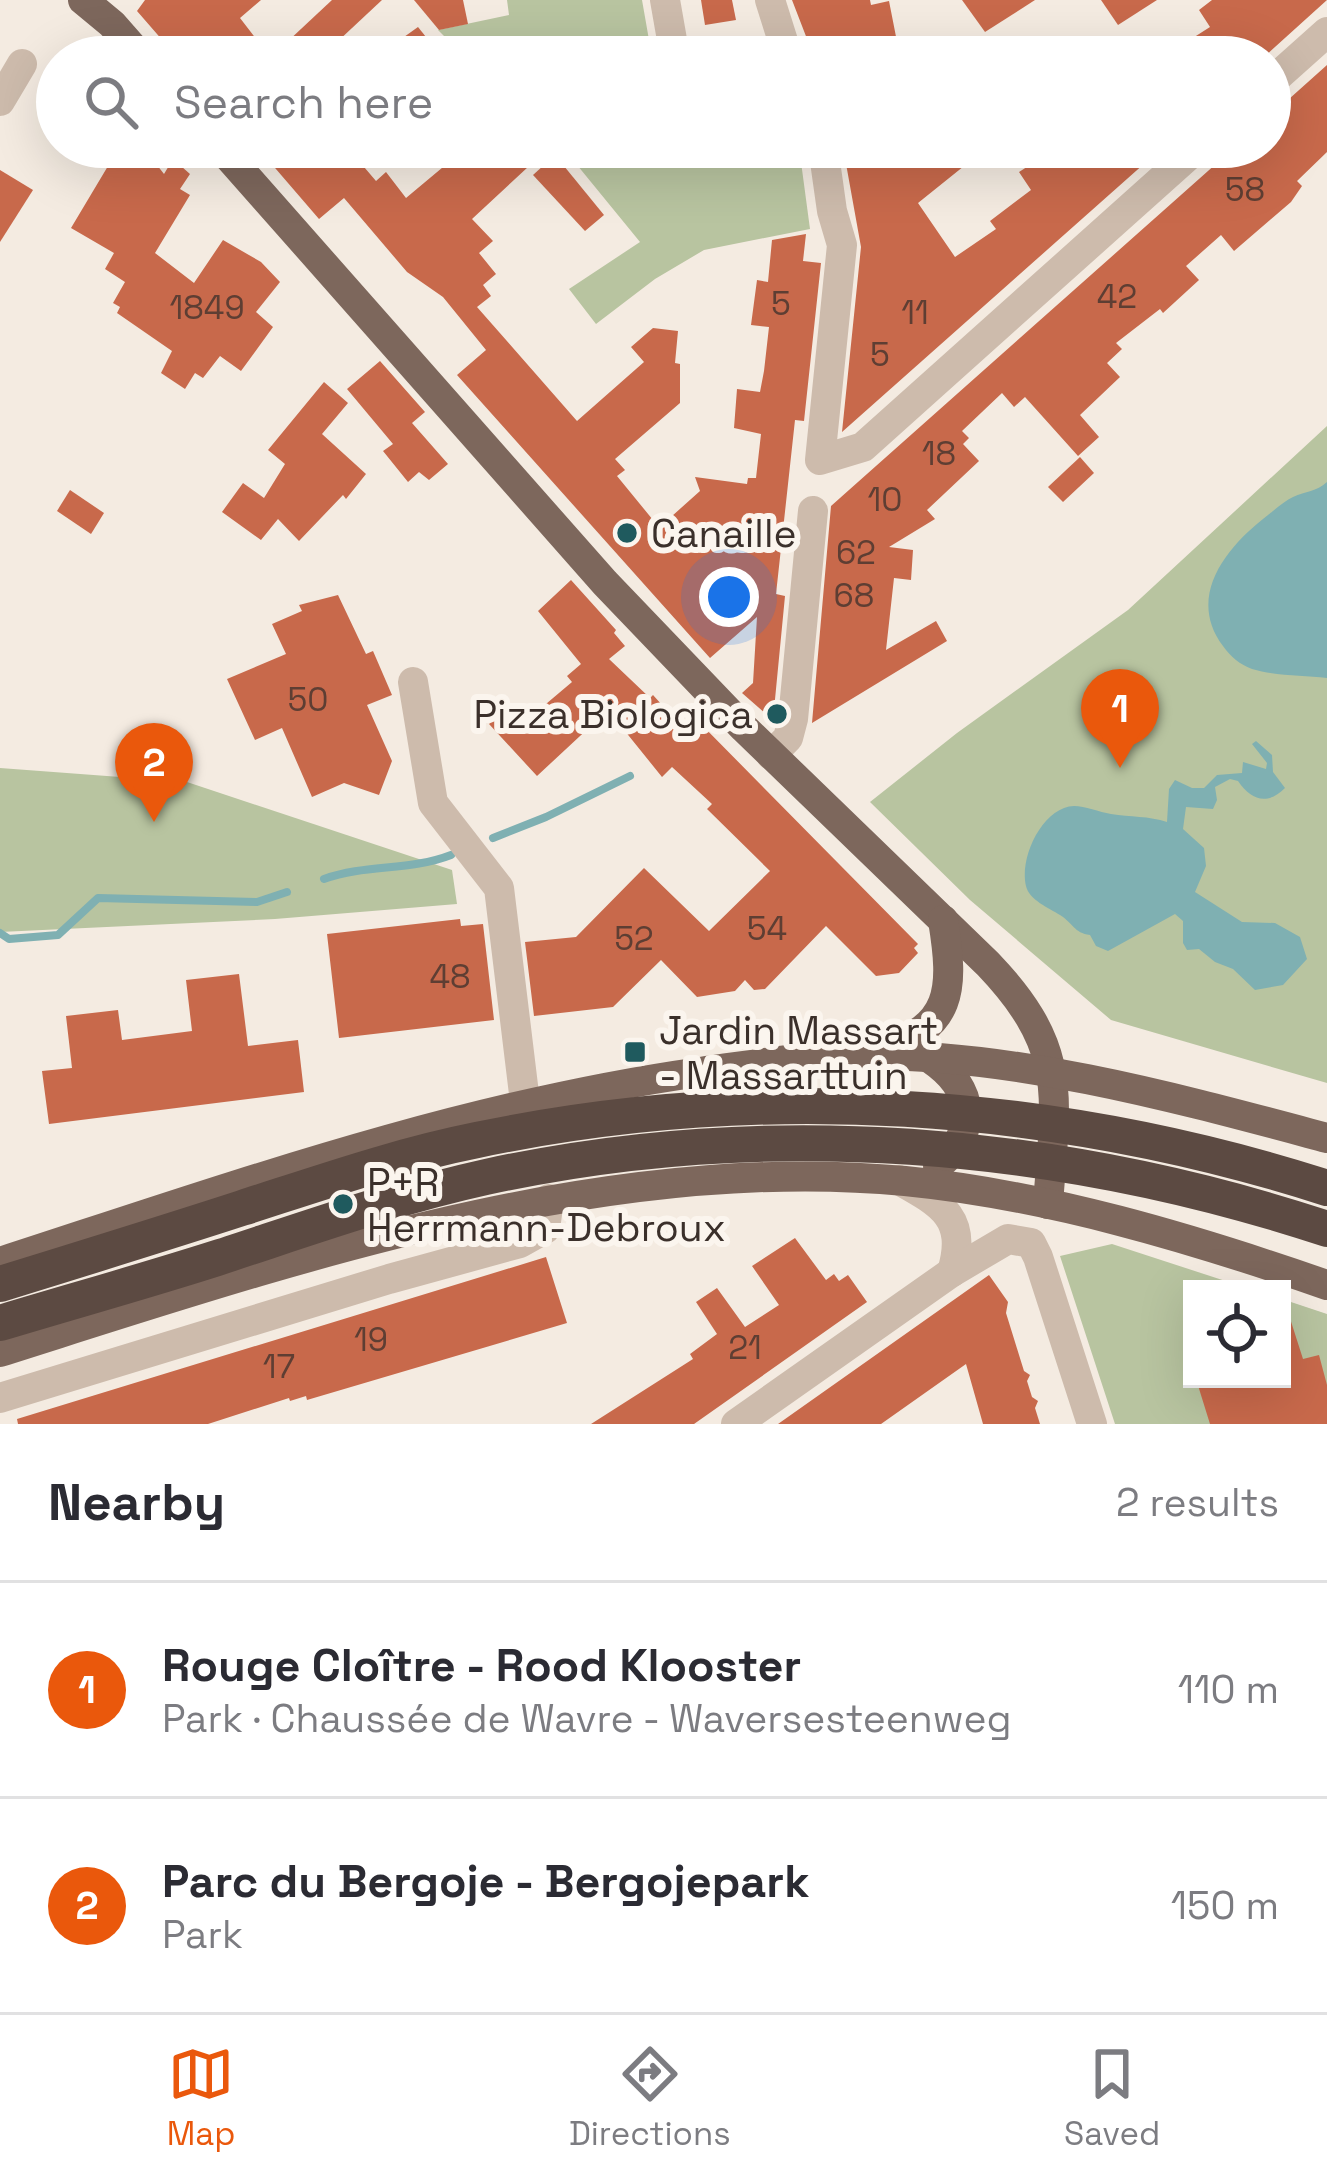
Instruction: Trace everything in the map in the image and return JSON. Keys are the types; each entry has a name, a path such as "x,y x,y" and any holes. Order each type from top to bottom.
{"highway":[{"path":"0,1284 386,1162 476,1140 652,1112 789,1106 914,1108 1005,1117 1178,1145 1327,1188"},
{"path":"0,1323 418,1194 564,1162 655,1151 790,1143 999,1153 1169,1183 1327,1229"}],"main road":[{"path":"83,0 120,36"},
{"path":"239,168 605,584 1024,1004 1053,1074 1048,1204"},
{"path":"861,1055 910,1040 941,1006 951,974 943,920"},
{"path":"0,1262 392,1137 525,1102 638,1081 861,1055 930,1058 1053,1074 1327,1138"},
{"path":"899,1180 928,1174 945,1160 966,1130 967,1105 959,1082 930,1058"},
{"path":"0,1352 423,1226 549,1199 741,1180 899,1180 971,1188 1189,1240 1327,1286"}],"street":[{"path":"665,0 672,36"},
{"path":"770,0 781,36"},
{"path":"1291,64 1327,32"},
{"path":"0,100 22,64"},
{"path":"826,168 842,244 820,460 863,447 1175,168"},
{"path":"771,755 788,738 793,719 813,511"},
{"path":"412,682 433,803 499,887 525,1102"},
{"path":"899,1180 947,1212 956,1228 958,1252 952,1272"},
{"path":"0,1398 520,1243 545,1229 549,1199"},
{"path":"736,1424 952,1272 1008,1239 1031,1243 1092,1424"}],"green space":[{"path":"507,0 642,0 648,36 444,36 438,30 509,15"},
{"path":"580,168 802,168 810,229 704,250 655,279 596,324 569,289 640,242"},
{"path":"1327,426 1327,1083 1111,1020 970,900 870,802 1128,610"},
{"path":"0,768 187,782 452,870 457,904 275,919 0,932"},
{"path":"1112,1244 1222,1280 1183,1280 1183,1388 1291,1388 1291,1302 1327,1314 1327,1424 1115,1424 1060,1256"}],"water":[{"path":"1327,482 1327,678 1252,669 1229,654 1213,628 1209,610 1215,576 1235,545 1263,519 1289,499"},
{"path":"1256,741 1272,755 1273,772 1285,788 1266,799 1230,779 1215,787 1213,809 1186,807 1183,829 1204,848 1206,866 1195,892 1242,922 1275,923 1300,937 1307,959 1283,985 1255,990 1233,969 1199,949 1187,950 1183,921 1175,914 1108,951 1028,891 1025,874 1030,848 1052,815 1078,806 1167,822 1169,789 1175,780 1204,788 1217,775 1242,773 1243,762 1266,769 1267,763 1252,744"}],"building":[{"path":"145,0 261,0 240,18 254,36 159,36 137,11"},
{"path":"332,0 382,0 343,36 293,36"},
{"path":"414,0 463,0 468,24 439,30"},
{"path":"701,0 732,0 736,20 705,25"},
{"path":"792,0 870,0 871,5 889,1 896,36 806,36"},
{"path":"962,0 1035,0 985,32"},
{"path":"1101,0 1157,0 1118,25"},
{"path":"1212,0 1327,0 1287,36 1196,36 1210,27 1199,10"},
{"path":"1327,65 1327,152 1297,181 1302,186 1291,202 1234,251 1221,235 1186,266 1199,280 1163,313 1160,309 1116,343 1122,349 1107,363 1120,377 1080,415 1099,437 1078,456 1025,397 1014,407 1002,393 962,431 969,438 963,444 979,461 927,510 935,519 889,547 913,550 911,580 894,578 886,650 936,621 947,641 812,723 831,506 1211,168 1291,168 1291,97"},
{"path":"107,168 159,168 164,174 168,168 183,168 190,174 180,189 190,195 155,253 194,283 223,240 261,262 280,282 256,312 273,327 241,371 220,356 203,378 195,373 185,389 161,373 172,351 117,313 120,307 113,303 125,282 105,269 114,253 71,228"},
{"path":"275,168 365,168 376,181 386,172 406,198 442,168 527,168 472,219 493,241 479,253 496,274 483,285 491,296 477,307 577,421 644,362 631,347 653,328 678,331 675,363 680,364 680,403 615,459 625,470 617,476 662,525 700,491 695,477 747,484 748,478 756,478 761,434 734,428 737,389 760,392 764,371 769,327 751,325 757,280 768,282 772,240 806,234 803,261 821,263 804,421 795,420 776,594 785,596 773,720 742,693 753,683 757,617 710,658 457,375 486,350 443,297 407,272 344,198 319,219"},
{"path":"541,168 566,168 604,215 585,231 533,175"},
{"path":"847,168 962,168 918,203 955,257 996,229 990,221 1031,190 1019,172 1025,168 1139,168 842,432 861,247"},
{"path":"0,170 33,190 0,242"},
{"path":"380,361 425,412 412,423 448,464 429,480 419,472 408,482 383,451 393,444 347,389"},
{"path":"324,382 348,403 322,434 366,474 299,541 278,519 261,540 222,512 243,483 264,498 285,464 268,450"},
{"path":"1080,457 1094,473 1063,502 1048,487"},
{"path":"70,490 104,513 91,534 57,511"},
{"path":"571,580 625,646 609,659 650,698 653,695 681,726 693,716 918,944 914,948 918,953 899,973 876,976 826,926 765,989 754,990 745,980 735,991 697,997 661,960 613,1007 534,1016 525,942 576,937 644,868 709,931 770,871 707,809 712,804 672,767 662,777 608,710 537,776 489,724 513,705 527,720 572,682 567,676 581,664 538,611"},
{"path":"338,595 366,654 373,651 392,695 367,705 392,761 379,795 344,783 312,797 282,728 255,740 227,679 286,654 272,624 302,611 299,605"},
{"path":"460,919 461,926 483,924 494,1020 339,1038 327,934"},
{"path":"239,974 248,1046 298,1040 304,1092 49,1124 42,1071 72,1068 66,1016 118,1010 122,1040 192,1031 186,980"},
{"path":"795,1238 826,1280 834,1274 839,1281 848,1275 867,1302 694,1424 591,1424 693,1359 690,1354 717,1334 696,1302 717,1288 745,1327 779,1305 752,1266"},
{"path":"546,1257 567,1323 307,1400 306,1396 289,1398 208,1424 18,1424 17,1419"},
{"path":"989,1275 1008,1302 1006,1313 1024,1371 1030,1375 1032,1397 1038,1401 1040,1424 983,1424 966,1364 881,1424 778,1424"},
{"path":"1291,1322 1303,1359 1319,1355 1327,1385 1327,1424 1210,1424 1199,1388 1291,1388"}],"waterway":[{"path":"493,838 630,776"},
{"path":"324,879 451,855"},
{"path":"0,933 9,939 58,935 98,898 257,902 287,892"}],"place":[{"name":"Canaille","path":"627,533"},
{"name":"Pizza Biologica","path":"777,714"},
{"name":"Rouge Cloître - Rood Klooster","path":"1120,768"},
{"name":"Parc du Bergoje - Bergojepark","path":"154,822"},
{"name":"Jardin Massart - Massarttuin","path":"635,1052"},
{"name":"P+R Herrmann-Debroux","path":"343,1204"}]}
